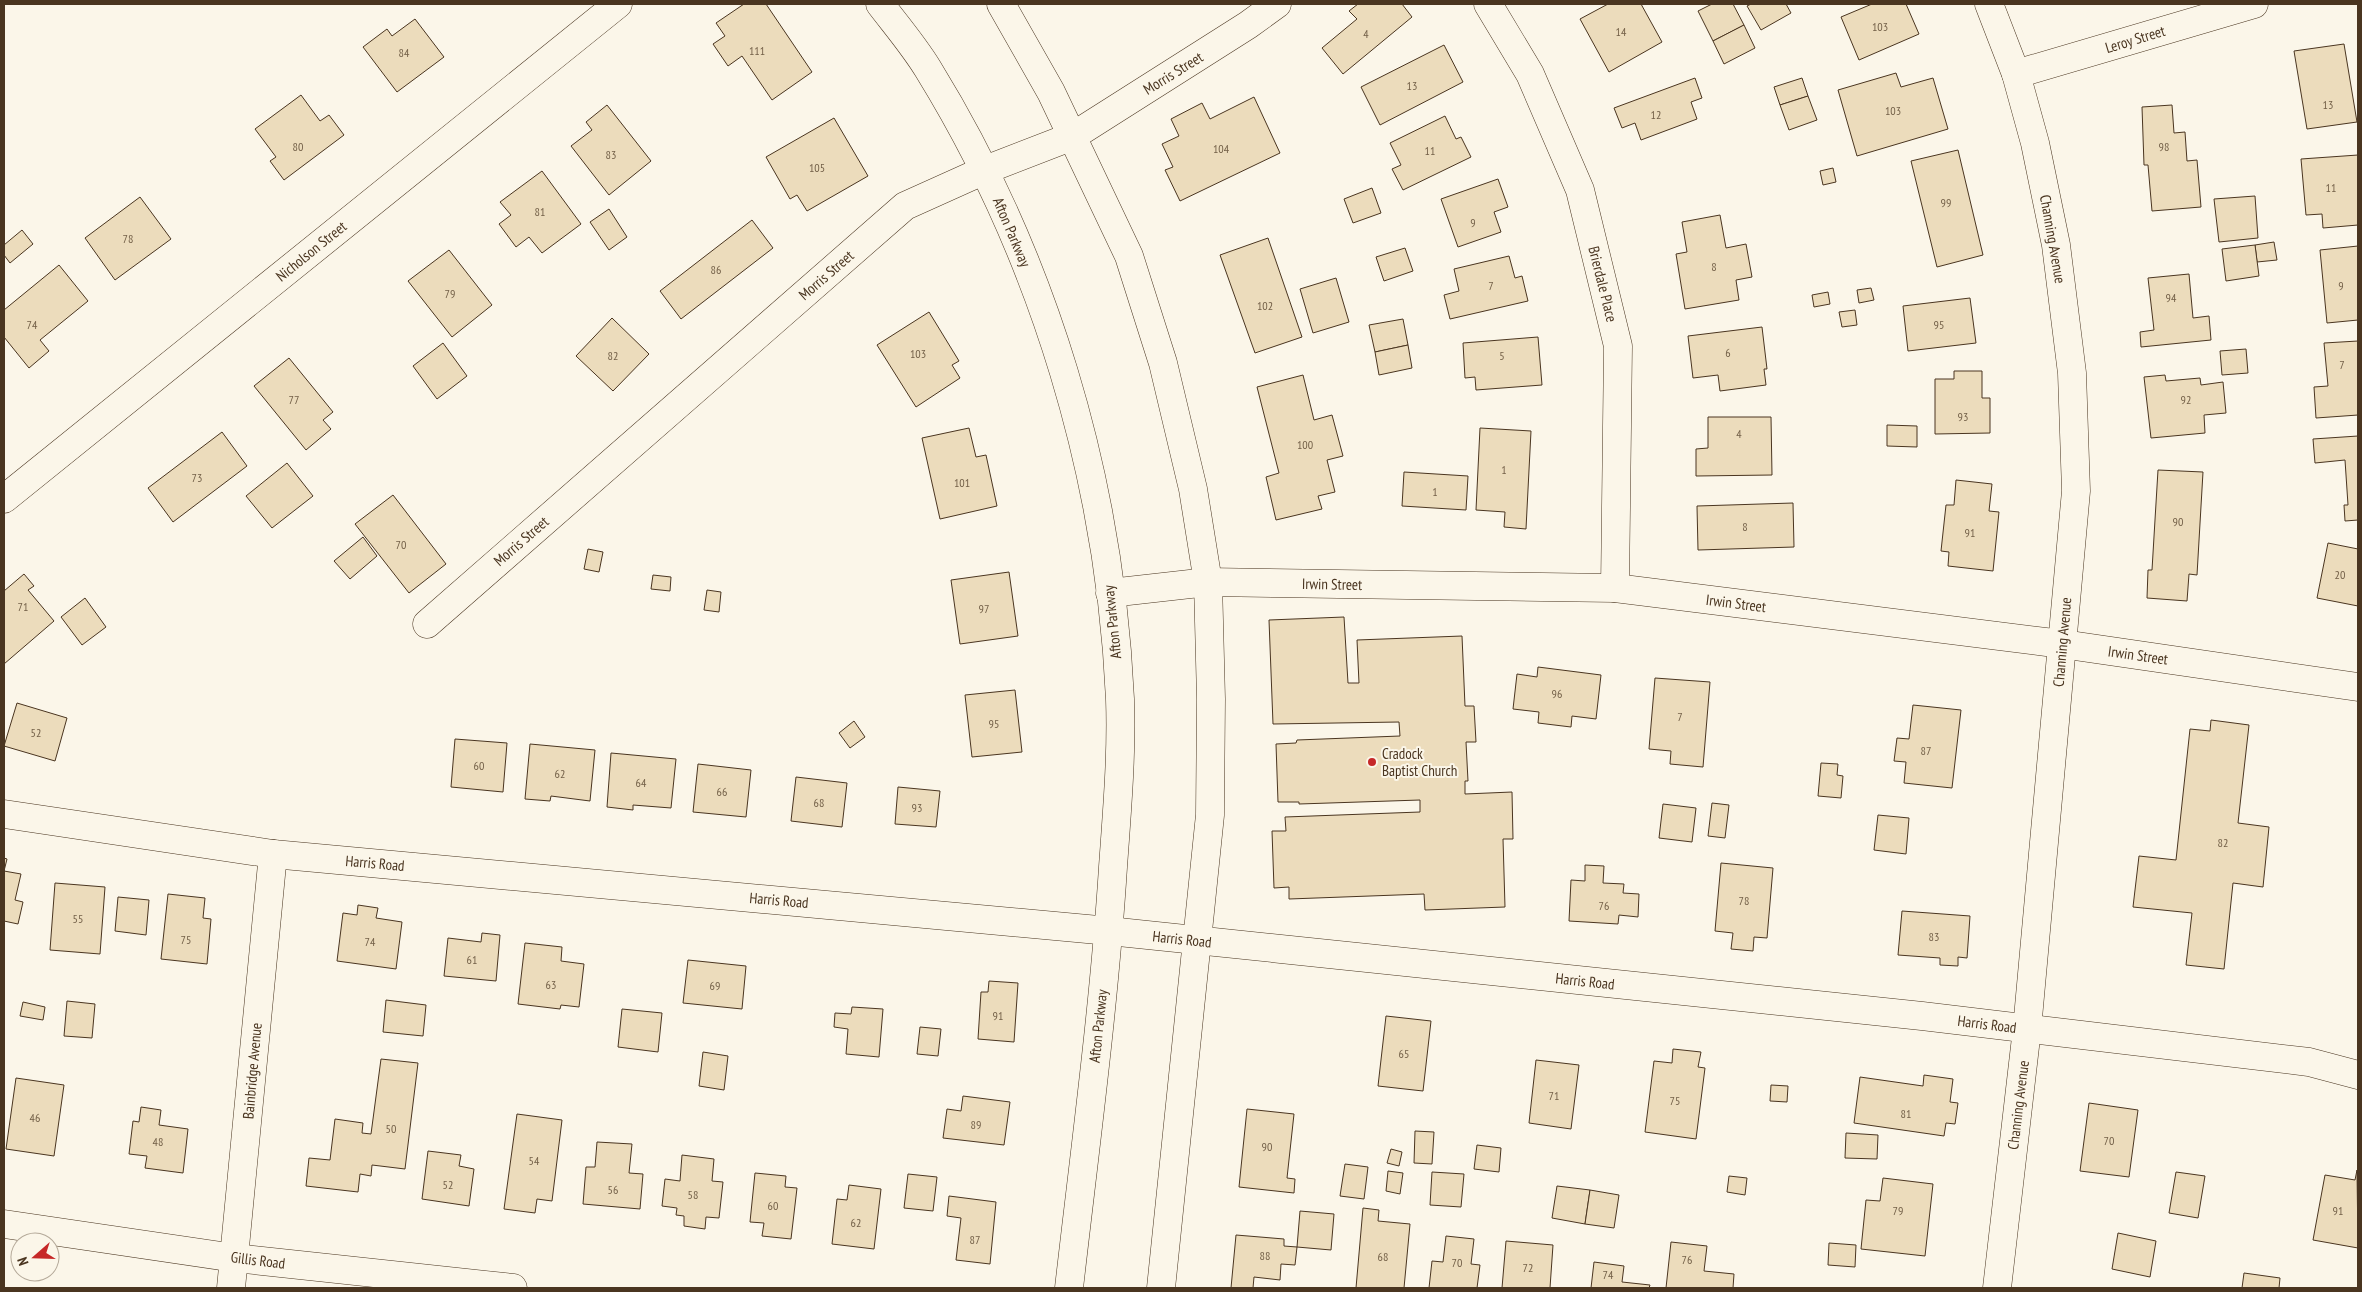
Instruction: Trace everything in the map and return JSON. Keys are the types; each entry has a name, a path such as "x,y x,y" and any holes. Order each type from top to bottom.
{"street":[{"name":"Nicholson Street","path":"4,499 618,4"},
{"name":"Afton Parkway","path":"880,4 927,66 985,170 1024,258 1058,355 1092,470 1110,593 1120,700 1117,814 1109,931 1069,1288"},
{"path":"1001,4 1051,92 1129,256 1163,363 1194,489 1208,582 1211,700 1210,816 1199,940 1161,1288"},
{"name":"Morris Street","path":"427,624 905,206 985,170 1073,136 1248,25 1277,4"},
{"name":"Brierdale Place","path":"1488,4 1530,74 1580,190 1618,346 1615,588"},
{"name":"Channing Avenue","path":"1989,4 2016,74 2035,143 2056,245 2072,373 2076,491 2027,1029 1997,1288"},
{"name":"Leroy Street","path":"2016,74 2254,4"},
{"name":"Irwin Street","path":"1110,593 1208,582 1615,588 2062,644 2358,687"},
{"name":"Harris Road","path":"4,814 272,854 1199,940 2027,1029 2309,1062 2358,1075"},
{"name":"Bainbridge Avenue","path":"231,1288 272,854"},
{"name":"Gillis Road","path":"4,1224 235,1258 513,1288"}],"building":[{"path":"744,4 766,4 812,72 772,100 742,56 728,66 713,44 725,36 716,23"},
{"path":"1358,4 1402,4 1412,17 1343,74 1322,48 1357,19 1349,11"},
{"path":"1608,4 1641,4 1662,42 1609,72 1580,19"},
{"path":"1712,4 1733,4 1744,25 1713,41 1698,11"},
{"path":"1751,4 1786,4 1791,13 1761,30 1747,6"},
{"path":"1872,4 1906,4 1919,34 1859,60 1841,17"},
{"path":"415,19 444,57 397,92 363,47 387,29 392,36"},
{"path":"1744,25 1755,48 1724,64 1713,41"},
{"path":"2344,44 2357,122 2307,129 2294,51"},
{"path":"1444,45 1463,82 1380,125 1361,87"},
{"path":"1896,73 1901,87 1933,78 1948,129 1857,156 1838,90"},
{"path":"1695,78 1702,98 1691,102 1697,119 1641,140 1635,123 1622,128 1614,108"},
{"path":"1802,78 1808,96 1780,105 1774,87"},
{"path":"301,95 320,121 329,115 344,135 284,180 270,161 276,157 255,129"},
{"path":"1808,96 1817,120 1789,130 1780,105"},
{"path":"1254,97 1280,153 1180,201 1165,170 1173,167 1162,144 1179,136 1171,119 1202,103 1210,119"},
{"path":"607,105 651,161 609,195 571,146 592,130 586,122"},
{"path":"2172,105 2174,133 2185,132 2187,161 2197,160 2201,207 2152,211 2148,165 2144,165 2142,107"},
{"path":"1445,116 1456,139 1461,137 1471,157 1403,190 1392,169 1401,165 1390,143"},
{"path":"834,118 868,176 807,211 797,195 790,199 766,157"},
{"path":"1958,150 1983,255 1937,267 1911,161"},
{"path":"2358,155 2358,225 2323,228 2322,214 2306,215 2301,159"},
{"path":"1833,168 1836,182 1823,185 1820,171"},
{"path":"542,171 581,224 542,253 529,237 516,247 499,224 511,215 500,202"},
{"path":"1498,179 1508,207 1494,212 1501,232 1458,247 1441,199"},
{"path":"1372,188 1381,213 1353,223 1344,199"},
{"path":"2255,196 2258,238 2219,242 2214,199"},
{"path":"140,197 171,239 115,280 85,238"},
{"path":"609,209 627,237 609,250 590,222"},
{"path":"1720,215 1726,248 1746,244 1752,277 1736,280 1739,300 1685,309 1676,254 1687,252 1682,222"},
{"path":"752,220 773,248 681,319 660,291"},
{"path":"22,230 33,244 10,263 4,255 4,245"},
{"path":"1268,238 1302,337 1255,353 1220,255"},
{"path":"2274,242 2277,260 2257,262 2255,245"},
{"path":"2255,245 2259,276 2226,281 2222,249"},
{"path":"2358,246 2358,320 2327,323 2320,250"},
{"path":"1405,248 1413,271 1384,281 1376,257"},
{"path":"449,250 492,305 452,337 408,281"},
{"path":"1509,256 1515,278 1522,276 1528,301 1450,319 1444,295 1459,291 1454,269"},
{"path":"59,265 88,301 40,340 49,351 29,368 4,337 4,310"},
{"path":"2189,274 2193,318 2209,316 2211,340 2141,347 2140,332 2154,330 2148,278"},
{"path":"1336,278 1349,322 1313,333 1300,289"},
{"path":"1871,288 1874,300 1859,303 1857,290"},
{"path":"1828,292 1830,304 1814,307 1812,295"},
{"path":"1970,298 1976,343 1908,351 1903,306"},
{"path":"1855,310 1857,325 1842,327 1839,312"},
{"path":"929,312 959,361 952,365 960,378 916,407 877,345"},
{"path":"612,318 649,354 613,391 576,356"},
{"path":"1403,319 1408,345 1375,352 1369,325"},
{"path":"1762,327 1767,369 1764,369 1766,385 1720,391 1718,375 1693,378 1688,336"},
{"path":"1538,337 1542,385 1476,390 1475,377 1465,378 1463,343"},
{"path":"2358,341 2358,415 2316,418 2314,387 2328,386 2324,343"},
{"path":"443,343 467,376 437,399 413,366"},
{"path":"1408,345 1412,368 1379,375 1375,352"},
{"path":"2246,349 2248,373 2222,375 2220,351"},
{"path":"289,358 333,412 323,420 331,429 306,450 254,386"},
{"path":"1954,371 1982,371 1982,398 1990,398 1990,433 1935,434 1935,379 1954,379"},
{"path":"1303,375 1314,420 1332,415 1343,456 1327,460 1335,492 1318,496 1322,509 1276,520 1266,477 1279,473 1257,387"},
{"path":"2165,375 2166,381 2200,378 2201,385 2223,382 2226,413 2204,415 2205,433 2151,438 2144,377"},
{"path":"1708,417 1771,417 1772,475 1696,476 1696,449 1708,448"},
{"path":"1887,425 1917,426 1917,447 1887,446"},
{"path":"969,428 976,457 986,455 997,506 940,519 922,438"},
{"path":"1480,428 1531,431 1526,529 1504,527 1505,512 1476,510"},
{"path":"222,432 247,466 173,522 148,488"},
{"path":"2358,436 2358,520 2345,521 2344,505 2348,505 2345,460 2315,463 2313,439"},
{"path":"287,463 313,496 272,528 246,496"},
{"path":"2158,470 2203,472 2197,575 2189,574 2187,601 2147,598 2148,570 2152,570"},
{"path":"1404,472 1468,476 1466,510 1402,506"},
{"path":"1956,480 1992,484 1989,511 1999,512 1993,571 1948,566 1949,552 1941,551 1946,505 1954,505"},
{"path":"393,495 446,564 409,593 355,524"},
{"path":"1793,503 1794,547 1698,550 1697,506"},
{"path":"363,537 377,556 350,579 334,561"},
{"path":"2328,543 2358,549 2358,606 2317,598"},
{"path":"588,549 603,552 599,572 584,569"},
{"path":"1009,572 1018,636 960,644 951,580"},
{"path":"24,574 34,586 28,590 54,621 4,664 4,591"},
{"path":"653,575 671,577 670,591 651,589"},
{"path":"707,590 721,592 719,612 704,610"},
{"path":"85,598 106,627 82,645 61,617"},
{"name":"Cradock Baptist Church","path":"1344,617 1348,683 1359,683 1357,640 1462,636 1465,706 1474,706 1476,742 1466,742 1468,781 1465,781 1465,794 1512,792 1513,839 1503,839 1505,907 1425,910 1424,894 1289,899 1289,887 1274,888 1272,831 1286,831 1285,817 1420,812 1420,800 1299,804 1299,802 1278,802 1276,744 1296,743 1297,740 1400,736 1399,722 1273,724 1269,620"},
{"path":"1538,667 1601,675 1596,719 1572,716 1571,727 1538,723 1539,712 1513,709 1517,674 1537,677"},
{"path":"1655,678 1710,682 1703,767 1670,764 1671,751 1649,749"},
{"path":"1015,690 1022,752 972,757 965,695"},
{"path":"17,703 67,718 55,761 4,746"},
{"path":"1913,705 1961,710 1952,788 1904,783 1906,762 1894,761 1897,738 1909,739"},
{"path":"2211,720 2249,725 2238,823 2269,827 2263,887 2233,883 2224,969 2186,965 2192,913 2133,907 2139,856 2176,860 2190,729 2210,731"},
{"path":"854,721 865,737 850,748 839,733"},
{"path":"455,739 507,743 503,792 451,787"},
{"path":"530,744 595,750 590,801 551,796 550,801 525,799"},
{"path":"611,753 676,759 671,808 633,805 633,810 607,807"},
{"path":"1821,763 1838,764 1837,775 1843,776 1841,798 1818,796"},
{"path":"698,764 751,770 746,817 693,812"},
{"path":"796,777 847,783 842,827 791,821"},
{"path":"898,787 940,791 936,827 895,824"},
{"path":"1712,803 1729,805 1725,838 1708,836"},
{"path":"1663,804 1696,808 1692,842 1659,838"},
{"path":"1878,815 1909,818 1906,854 1874,850"},
{"path":"4,858 7,859 4,871"},
{"path":"1721,863 1773,868 1767,938 1754,937 1753,951 1731,949 1733,933 1715,931"},
{"path":"1585,865 1604,866 1603,883 1624,884 1623,893 1639,894 1638,917 1619,915 1618,924 1569,921 1571,880 1585,881"},
{"path":"4,871 21,874 15,900 23,902 18,924 4,921"},
{"path":"55,883 105,887 100,954 50,950"},
{"path":"168,894 205,898 203,918 211,919 207,964 161,959"},
{"path":"118,897 149,900 146,935 115,931"},
{"path":"358,905 378,908 376,918 402,922 396,969 337,961 343,913 357,915"},
{"path":"1902,911 1970,916 1967,958 1958,957 1958,966 1940,965 1940,958 1898,955"},
{"path":"482,933 500,935 496,981 444,976 448,938 481,942"},
{"path":"525,943 562,947 561,961 584,964 579,1007 561,1005 560,1009 518,1004"},
{"path":"688,960 746,966 742,1009 683,1003"},
{"path":"989,981 1018,983 1014,1042 978,1039 981,992 988,992"},
{"path":"386,1000 426,1005 423,1036 383,1032"},
{"path":"67,1001 95,1004 92,1038 64,1036"},
{"path":"23,1002 45,1007 43,1020 20,1016"},
{"path":"852,1007 883,1009 879,1057 846,1054 848,1029 834,1027 835,1013 851,1014"},
{"path":"622,1009 662,1013 658,1052 618,1047"},
{"path":"1386,1016 1431,1021 1423,1091 1378,1086"},
{"path":"920,1027 941,1029 938,1056 917,1054"},
{"path":"1673,1049 1701,1052 1698,1067 1705,1068 1696,1139 1645,1132 1654,1061 1672,1063"},
{"path":"703,1052 728,1056 724,1090 699,1086"},
{"path":"381,1059 418,1063 405,1169 372,1165 371,1176 360,1174 358,1192 306,1186 309,1158 330,1160 335,1119 363,1123 362,1133 371,1134"},
{"path":"1536,1060 1579,1065 1571,1129 1529,1123"},
{"path":"1924,1075 1953,1079 1950,1102 1958,1103 1955,1124 1946,1123 1944,1136 1854,1123 1860,1077 1923,1086"},
{"path":"16,1078 64,1085 54,1156 6,1149"},
{"path":"1771,1085 1788,1086 1787,1102 1770,1101"},
{"path":"963,1096 1010,1102 1004,1145 943,1138 947,1109 961,1111"},
{"path":"2089,1103 2138,1110 2129,1177 2080,1171"},
{"path":"141,1107 161,1110 159,1125 188,1129 183,1173 145,1168 147,1156 129,1154 133,1121 139,1122"},
{"path":"1247,1109 1294,1114 1287,1178 1295,1179 1294,1193 1239,1187"},
{"path":"517,1114 562,1120 552,1201 537,1199 535,1213 504,1209"},
{"path":"1415,1131 1434,1132 1432,1164 1414,1163"},
{"path":"1846,1133 1878,1135 1877,1159 1845,1158"},
{"path":"597,1142 632,1144 629,1173 643,1174 640,1209 583,1204 586,1167 595,1167"},
{"path":"1477,1145 1501,1148 1499,1172 1474,1169"},
{"path":"1391,1149 1402,1152 1399,1166 1387,1163"},
{"path":"428,1151 461,1155 459,1166 474,1169 469,1206 422,1199"},
{"path":"682,1155 714,1159 712,1181 723,1182 719,1218 706,1217 705,1229 684,1226 684,1216 676,1215 677,1208 662,1206 665,1179 680,1181"},
{"path":"1345,1164 1368,1167 1364,1199 1340,1196"},
{"path":"2357,1170 2358,1248 2313,1240 2325,1175 2355,1180"},
{"path":"1388,1171 1403,1173 1400,1194 1386,1191"},
{"path":"1432,1172 1464,1174 1461,1207 1430,1205"},
{"path":"2176,1172 2205,1176 2198,1218 2169,1213"},
{"path":"755,1173 786,1176 785,1187 797,1188 791,1239 762,1236 764,1223 750,1222"},
{"path":"908,1174 937,1177 933,1211 904,1208"},
{"path":"1729,1176 1747,1178 1745,1195 1727,1192"},
{"path":"1883,1178 1933,1184 1925,1256 1861,1249 1866,1200 1880,1201"},
{"path":"849,1185 881,1189 874,1249 832,1244 837,1199 847,1200"},
{"path":"1557,1186 1590,1190 1585,1224 1552,1218"},
{"path":"1590,1190 1619,1195 1614,1228 1585,1224"},
{"path":"949,1196 996,1202 990,1264 956,1260 961,1218 947,1216"},
{"path":"1363,1208 1379,1210 1378,1221 1410,1224 1404,1288 1356,1288"},
{"path":"1300,1211 1334,1214 1331,1250 1297,1247"},
{"path":"2118,1233 2156,1241 2150,1277 2112,1269"},
{"path":"1236,1235 1284,1239 1284,1246 1297,1247 1295,1265 1281,1264 1280,1280 1254,1277 1253,1288 1231,1288"},
{"path":"1446,1236 1474,1239 1471,1264 1480,1265 1477,1288 1429,1288 1432,1261 1443,1262"},
{"path":"1506,1241 1553,1245 1550,1288 1502,1288"},
{"path":"1671,1242 1707,1246 1704,1271 1734,1274 1733,1288 1666,1288"},
{"path":"1829,1243 1856,1245 1855,1267 1828,1265"},
{"path":"1594,1262 1624,1266 1622,1282 1650,1285 1649,1288 1591,1288"},
{"path":"2244,1273 2280,1278 2279,1288 2242,1288"}],"place":[{"name":"Cradock Baptist Church","path":"1372,762"}]}
